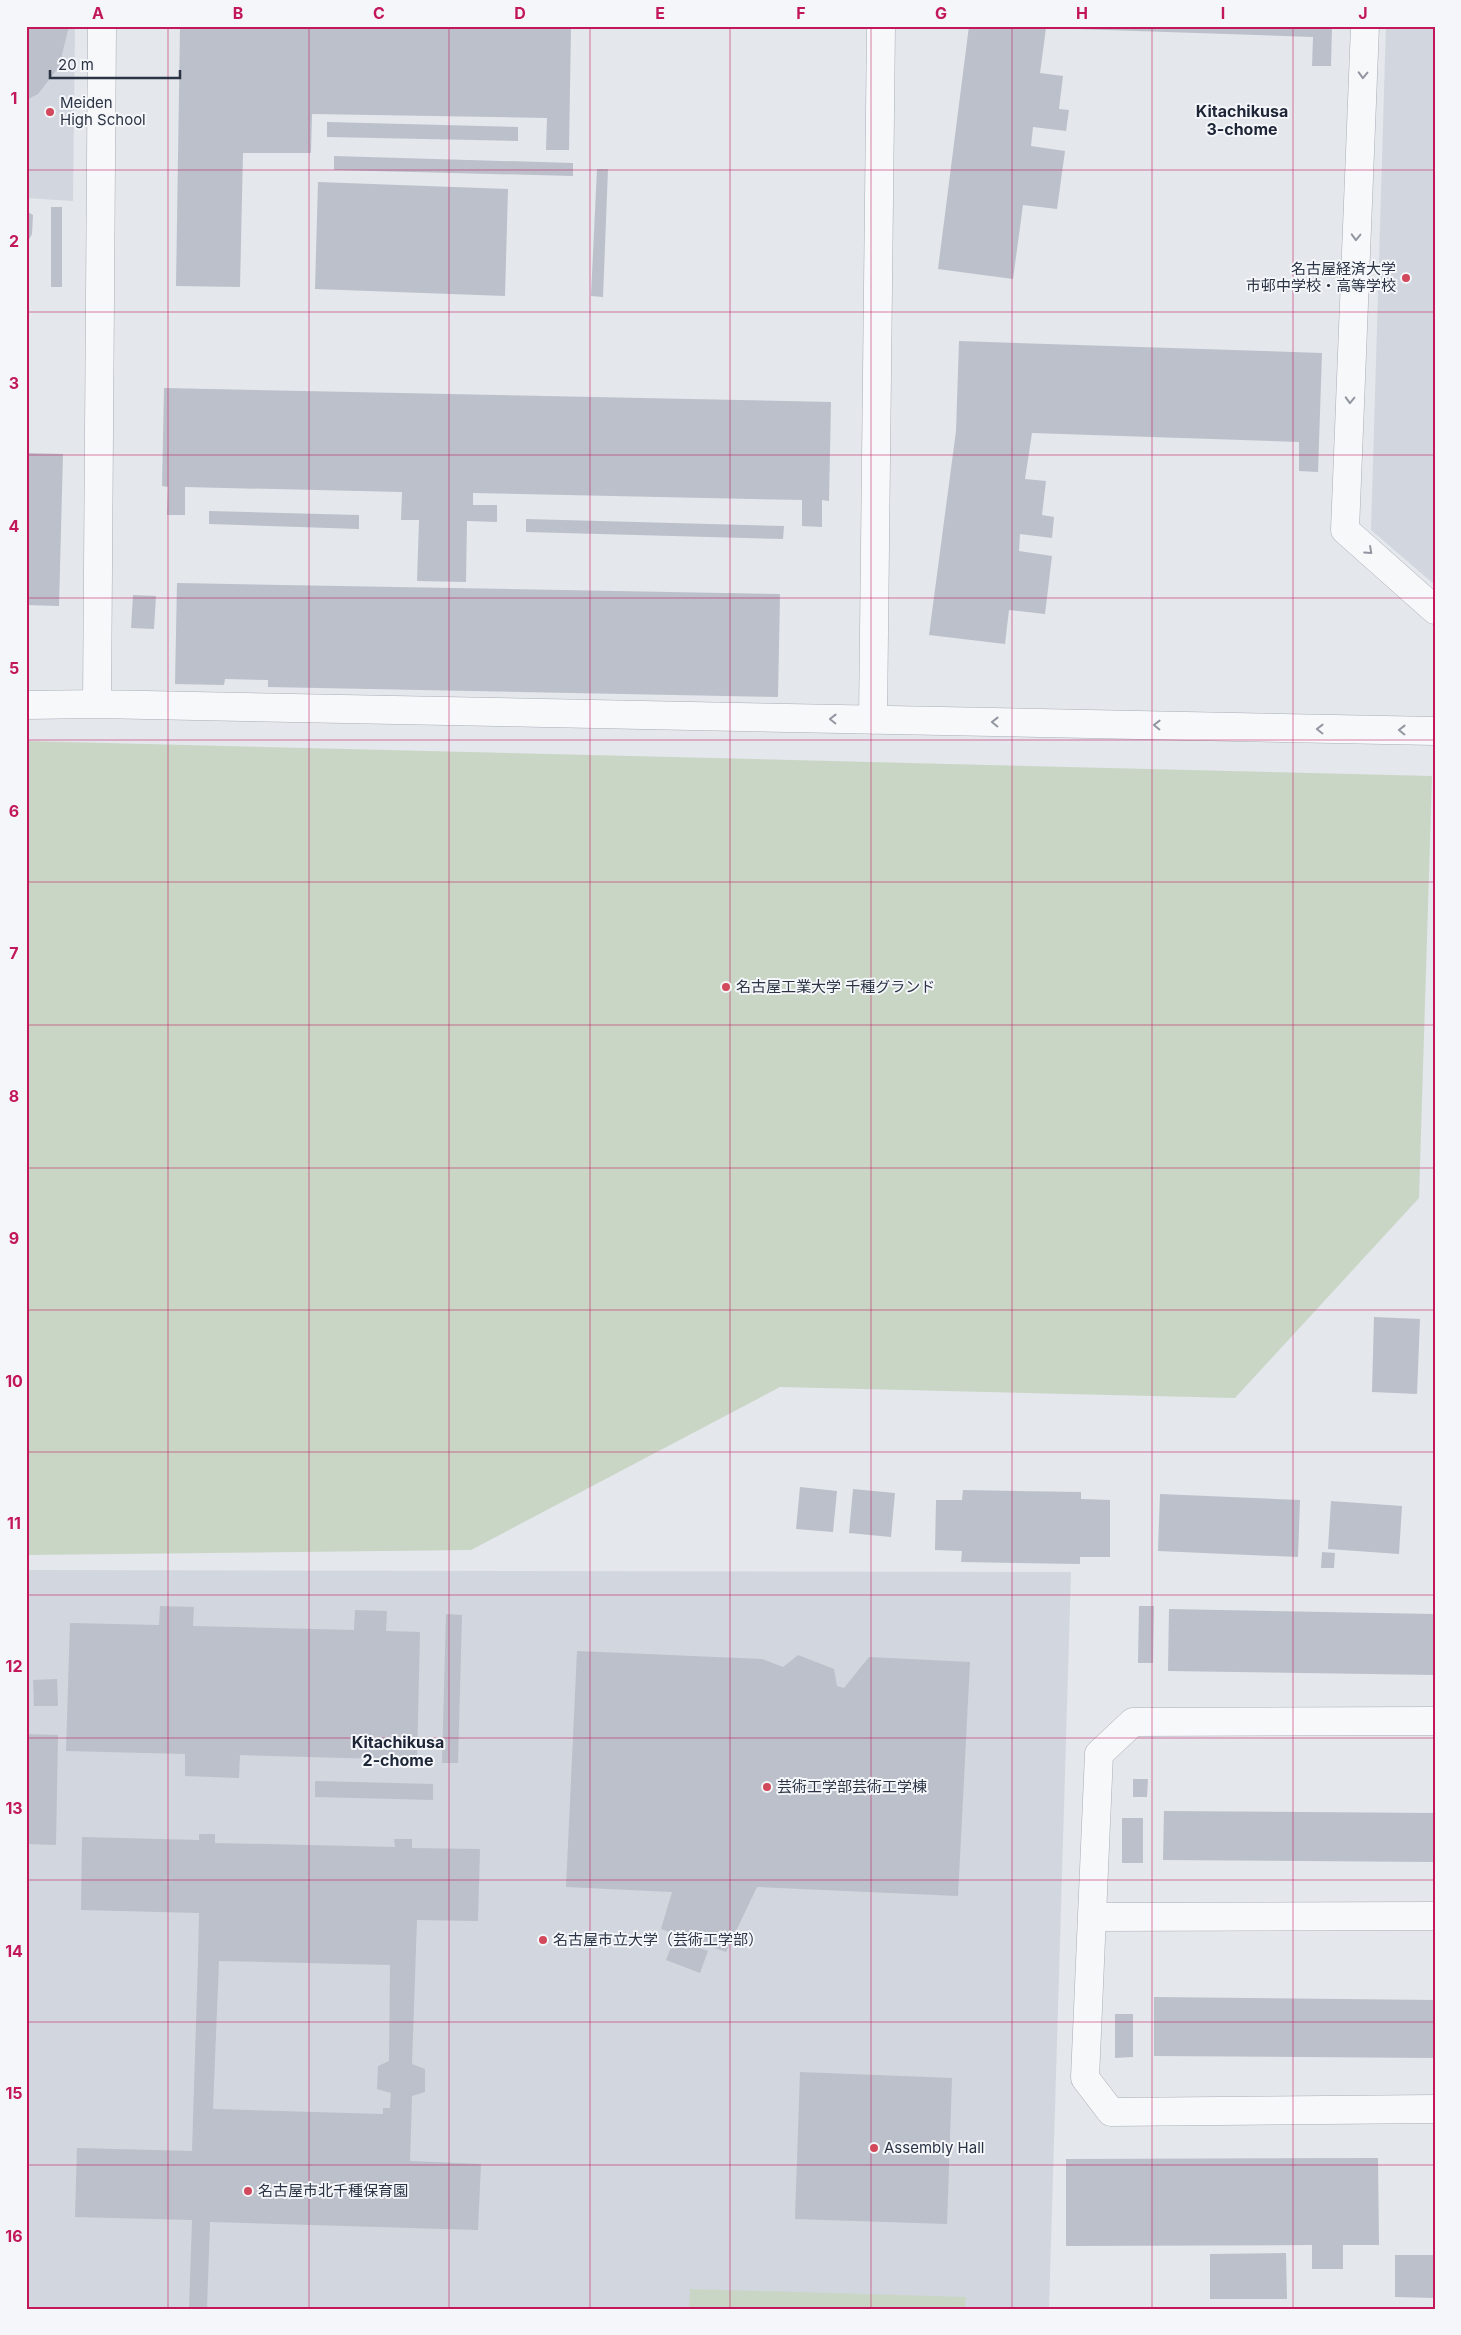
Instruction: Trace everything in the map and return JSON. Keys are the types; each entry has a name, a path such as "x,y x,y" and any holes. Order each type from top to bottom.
{"street":[{"path":"96,704 102,26"},
{"path":"873,720 881,26"},
{"path":"1365,26 1345,530 1435,610"},
{"path":"26,705 96,704 1435,731"},
{"path":"1435,1721 1133,1722 1099,1754 1084,2078 1111,2112 1435,2108"},
{"path":"1092,1917 1435,1916"}],"shaded area":[{"name":"Meiden High School","path":"26,26 75,26 73,201 26,198"},
{"name":"名古屋経済大学 市邨中学校・高等学校","path":"1386,26 1435,26 1435,585 1371,530"},
{"name":"名古屋市立大学（芸術工学部）","path":"26,1570 1071,1572 1049,2309 26,2309"}],"green space":[{"name":"名古屋工業大学 千種グランド","path":"26,741 1432,776 1419,1198 1235,1398 780,1387 471,1550 26,1555"},
{"path":"690,2289 966,2297 965,2309 689,2309"}],"building":[{"path":"26,26 69,26 59,67 38,94 26,100"},
{"path":"180,26 571,26 569,150 546,150 547,118 312,114 311,153 243,153 240,287 176,286"},
{"path":"969,26 1332,26 1331,66 1312,66 1313,37 1046,28 1040,73 1063,76 1059,109 1069,110 1066,131 1033,127 1031,146 1065,151 1057,209 1023,205 1013,279 938,269"},
{"path":"327,122 518,127 518,141 327,137"},
{"path":"334,156 573,163 573,176 334,170"},
{"path":"597,169 608,169 603,297 591,296"},
{"path":"318,182 508,189 505,296 315,289"},
{"path":"51,207 62,207 62,287 51,287"},
{"path":"26,211 33,215 32,234 26,245"},
{"path":"959,341 1322,353 1318,472 1299,471 1299,442 1032,433 1025,479 1046,481 1042,515 1054,517 1052,538 1020,534 1019,551 1052,556 1045,614 1009,610 1005,644 929,635 956,431"},
{"path":"164,388 831,402 829,501 822,500 822,527 802,526 802,500 473,493 473,505 497,505 497,522 467,521 466,582 417,581 419,520 401,520 402,492 185,487 185,515 167,515 168,487 162,486"},
{"path":"26,453 63,454 59,606 26,605"},
{"path":"209,511 359,515 359,529 209,524"},
{"path":"526,519 784,526 783,539 526,532"},
{"path":"177,583 780,594 778,697 268,687 268,680 225,679 224,685 175,684"},
{"path":"133,595 156,596 154,629 131,628"},
{"path":"1374,1317 1420,1319 1417,1394 1372,1392"},
{"path":"800,1487 837,1491 833,1532 796,1529"},
{"path":"853,1489 895,1493 891,1537 849,1533"},
{"path":"963,1490 1081,1492 1081,1499 1110,1500 1110,1557 1080,1557 1080,1564 961,1562 962,1551 935,1550 936,1500 962,1500"},
{"path":"1160,1494 1300,1500 1298,1557 1158,1551"},
{"path":"1331,1501 1402,1506 1399,1554 1328,1549"},
{"path":"1322,1552 1335,1553 1334,1568 1321,1568"},
{"path":"160,1606 194,1607 193,1626 354,1630 355,1610 387,1611 386,1631 420,1632 417,1760 240,1755 239,1778 185,1776 185,1754 66,1751 70,1623 159,1625"},
{"path":"1139,1606 1154,1606 1153,1663 1138,1663"},
{"path":"1169,1609 1435,1614 1435,1675 1168,1671"},
{"path":"446,1614 462,1615 458,1763 442,1763"},
{"name":"芸術工学部芸術工学棟","path":"577,1651 762,1659 783,1667 798,1655 834,1669 837,1686 844,1688 869,1657 970,1662 958,1896 757,1887 726,1952 661,1929 672,1892 566,1887"},
{"path":"57,1679 58,1706 34,1706 33,1680"},
{"path":"26,1734 58,1735 56,1845 26,1844"},
{"path":"1133,1779 1148,1779 1147,1797 1133,1797"},
{"path":"315,1781 433,1784 433,1800 315,1797"},
{"path":"1164,1811 1435,1813 1435,1862 1163,1860"},
{"path":"1122,1818 1143,1818 1143,1863 1122,1863"},
{"path":"199,1834 215,1834 215,1843 395,1847 394,1839 412,1839 412,1848 480,1849 478,1921 417,1920 412,2064 425,2069 425,2092 412,2096 410,2161 481,2164 478,2230 210,2222 207,2309 189,2309 192,2220 75,2217 77,2148 192,2151 199,1913 81,1910 82,1837 199,1840","holes":["219,1961 390,1965 389,2061 378,2066 377,2089 391,2093 390,2108 383,2108 383,2114 213,2109"]},
{"path":"674,1939 708,1951 700,1973 666,1960"},
{"path":"1154,1997 1435,2000 1435,2058 1154,2056"},
{"path":"1115,2014 1133,2014 1133,2057 1115,2058"},
{"name":"Assembly Hall","path":"800,2072 952,2078 947,2224 795,2219"},
{"path":"1378,2158 1379,2245 1343,2245 1343,2269 1312,2269 1312,2245 1066,2246 1066,2159"},
{"path":"1286,2253 1287,2299 1210,2299 1210,2254"},
{"path":"1395,2255 1435,2255 1435,2298 1395,2297"}],"place":[{"name":"Meiden High School","path":"50,112"},
{"name":"名古屋経済大学 市邨中学校・高等学校","path":"1406,278"},
{"name":"名古屋工業大学 千種グランド","path":"726,987"},
{"name":"芸術工学部芸術工学棟","path":"767,1787"},
{"name":"名古屋市立大学（芸術工学部）","path":"543,1940"},
{"name":"Assembly Hall","path":"874,2148"},
{"name":"名古屋市北千種保育園","path":"248,2191"}],"district":[{"name":"Kitachikusa 3-chome","path":"1242,120"},
{"name":"Kitachikusa 2-chome","path":"398,1751"}]}
